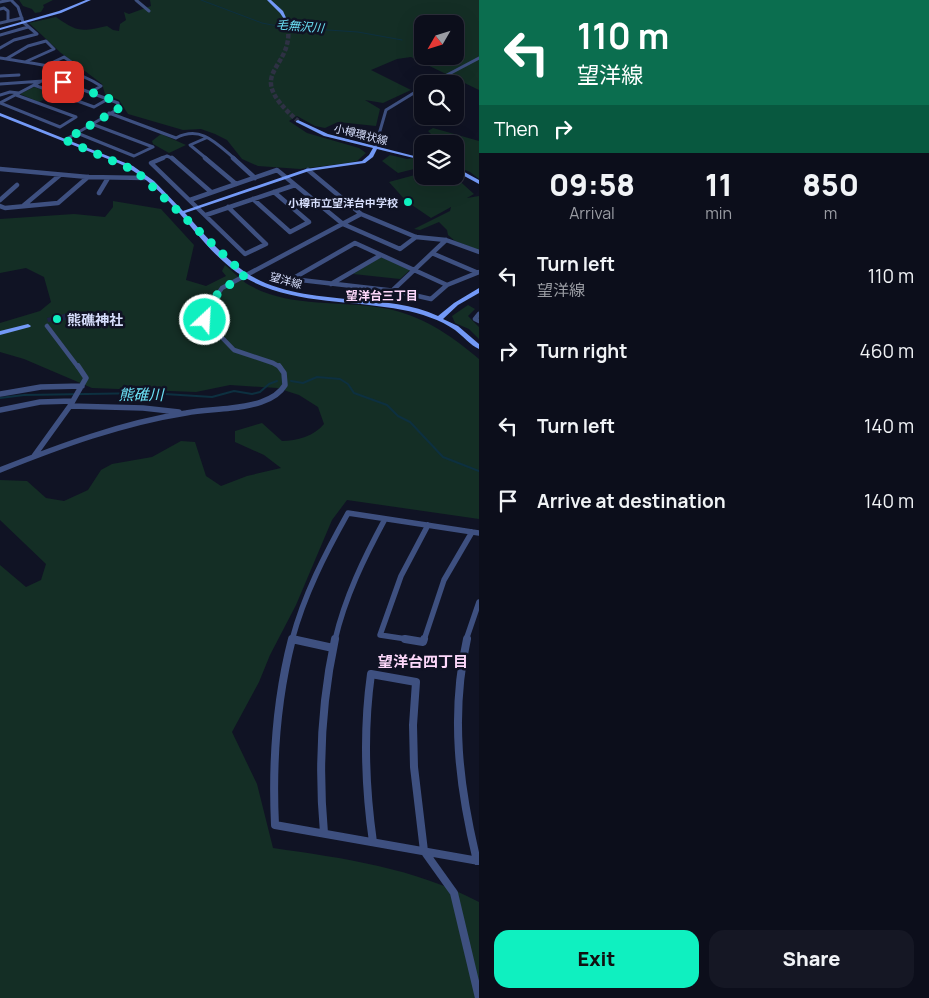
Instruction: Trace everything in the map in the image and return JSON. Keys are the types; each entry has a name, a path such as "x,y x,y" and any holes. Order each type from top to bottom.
{"street":[{"path":"0,2 11,0 18,7 28,27 37,34 14,40 0,48"},
{"path":"0,23 60,12 89,0"},
{"path":"136,0 149,11"},
{"path":"269,0 282,12 287,21"},
{"path":"0,9 4,8 8,11 8,21"},
{"path":"0,29 23,20"},
{"path":"0,35 28,27"},
{"path":"6,59 28,46 46,41 54,48 25,62"},
{"path":"0,103 74,64 64,57 44,66"},
{"path":"0,58 63,70 94,80 100,86 91,92"},
{"path":"447,75 479,58"},
{"path":"0,76 19,75"},
{"path":"49,78 118,103 118,109 65,140"},
{"path":"0,84 20,84 36,79 43,81"},
{"path":"34,86 94,108 108,99"},
{"path":"0,95 10,92 18,94 76,118 60,127 0,103"},
{"path":"181,212 308,170 363,162 371,156 375,148 386,110 414,93"},
{"path":"109,113 176,138 185,133 196,132 227,153 255,178"},
{"name":"望洋線","path":"0,114 126,165 146,178 245,275 261,284 290,294 388,303 409,308 439,319"},
{"name":"小樽環状線","path":"298,120 326,135 414,157"},
{"path":"77,133 134,156 153,147 92,124"},
{"path":"206,138 190,145 236,184"},
{"path":"211,192 171,157 168,156 151,163 245,254 266,244 228,207"},
{"path":"0,168 88,177 146,178"},
{"path":"190,200 277,170 343,224 400,249 416,237"},
{"path":"308,170 361,214 416,237 446,240 479,252"},
{"path":"464,174 479,182"},
{"path":"23,206 60,175"},
{"path":"0,206 5,208 58,203 88,177"},
{"path":"99,193 108,178"},
{"path":"0,200 17,185"},
{"path":"206,215 295,185"},
{"path":"253,199 290,232 309,222 274,192"},
{"path":"0,194 5,195"},
{"path":"0,470 34,456 127,427 184,413 254,403 278,393 285,386 283,370 278,364 236,352 205,320 206,311 222,288 361,214"},
{"path":"394,289 434,254 446,240"},
{"path":"447,285 355,243 292,278 331,284 394,289 431,299 447,285 477,272"},
{"path":"434,254 477,272"},
{"path":"331,284 381,255"},
{"path":"479,290 456,304 439,319 462,332 479,347"},
{"path":"479,314 475,318 479,322"},
{"path":"0,333 28,326"},
{"path":"34,456 86,378 55,334 47,326"},
{"path":"0,394 36,386 64,384 82,386"},
{"path":"0,410 40,402 72,401 184,413"},
{"path":"479,533 348,513 315,574 292,639 280,692 273,741 275,825 478,861 462,801 456,724 462,660 479,602"},
{"path":"324,834 320,805 319,749 323,699 333,648 355,580 385,518"},
{"path":"428,525 400,576 380,634 423,642 444,580 472,532"},
{"path":"292,639 333,648"},
{"path":"373,842 364,759 366,709 371,674 416,682 413,723 413,766 424,851 429,862 448,880 454,893 479,998"}],"green space":[{"path":"19,0 53,0 43,5 44,7 41,12 35,13 32,9 23,6"},
{"path":"150,0 479,0 479,90 464,83 464,75 448,75 427,65 464,65 464,15 414,15 414,58 411,57 397,59 371,70 411,90 383,103 365,100 380,109 376,126 338,122 325,128 315,126 297,116 289,121 307,133 359,148 366,153 357,161 300,169 258,166 242,159 227,140 215,134 201,129 183,130 128,114 119,100 105,94 102,84 61,53 29,23 56,17 75,28 85,30 107,26 119,31 120,24 126,20 124,12 129,14 151,6"},
{"path":"34,87 54,94 39,102 20,94"},
{"path":"433,128 458,135 432,135 428,131"},
{"path":"161,134 186,145 169,153 153,144 152,141"},
{"path":"464,137 479,141 479,179 464,170"},
{"path":"390,155 407,159 414,158 414,169 398,173 382,161"},
{"path":"414,175 414,185 464,185 474,194 467,198 479,196 479,250 455,241 439,222 420,230 414,229 450,211 451,207 431,218 406,201 389,182"},
{"path":"113,201 161,209 194,245 186,280 206,286 226,276 222,271 225,265 249,285 281,297 397,311 422,320 446,334 479,359 479,519 347,500 332,520 296,605 270,655 259,682 232,732 257,784 273,848 378,866 430,881 455,890 479,902 479,998 0,998 0,565 26,587 41,580 46,564 0,520 0,480 27,481 46,498 64,501 88,490 101,470 112,464 152,457 181,441 195,442 206,476 221,486 247,476 281,468 264,455 235,442 235,431 262,423 282,441 288,441 310,435 324,424 318,407 299,395 277,388 230,385 196,392 92,388 24,359 0,352 0,323 40,311 51,302 44,277 26,268 0,273 0,219 74,214 105,217 113,207"},
{"path":"381,257 410,270 400,279 353,274"},
{"path":"468,305 475,309 468,316 479,327 479,339 469,329 455,323 452,316"}],"building":[{"name":"熊礁神社","path":"65,314 66,320 48,322 47,318"}],"waterway":[{"name":"毛無沢川","path":"201,0 262,23 283,27 358,32 402,40"},
{"name":"熊碓川","path":"291,381 303,383 317,377 340,379 348,384 354,393 387,405 398,416 410,422 443,457 479,471"},
{"name":"熊碓川","path":"0,398 24,395 149,393 212,397 234,391 252,394 260,392 269,384 277,381"}],"tunnel":[{"path":"287,21 288,38 285,51 271,80 273,91 281,104 298,121"}],"place":[{"name":"小樽市立望洋台中学校","path":"408,202"},
{"name":"熊礁神社","path":"57,319"}],"district":[{"name":"望洋台三丁目","path":"382,295"},
{"name":"望洋台四丁目","path":"423,661"}],"route":[{"path":"63,82 118,103 118,109 65,140 126,165 146,178 245,275 222,288 206,311 205,320"}]}
